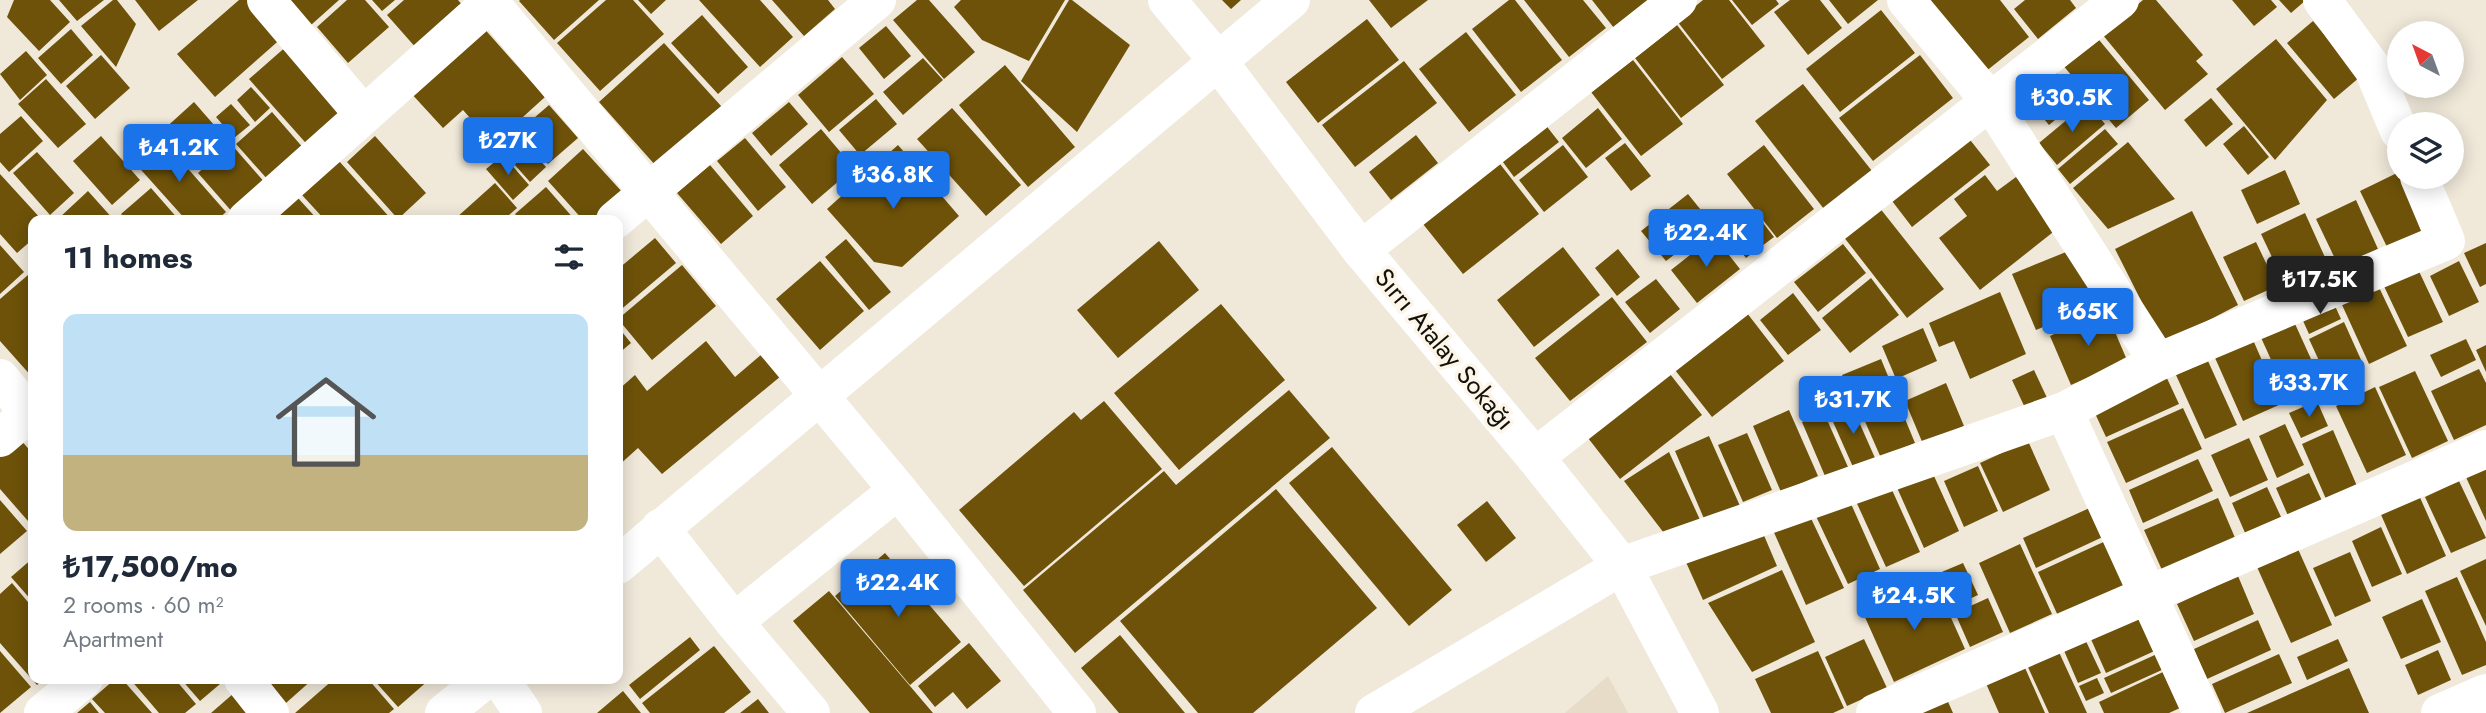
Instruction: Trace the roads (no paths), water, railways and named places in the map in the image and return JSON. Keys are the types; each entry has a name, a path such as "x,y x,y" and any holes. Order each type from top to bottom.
{"street":[{"path":"266,0 363,114"},
{"path":"621,215 877,0"},
{"name":"Sırrı Atalay Sokağı","path":"1167,0 1218,61 1361,250 1535,457 1622,566 1700,713"},
{"path":"623,561 1291,0"},
{"path":"1361,250 1678,0"},
{"path":"1906,0 1990,101 2158,362"},
{"path":"1535,457 2120,0"},
{"path":"2322,0 2373,69 2391,112"},
{"path":"252,215 491,1 898,490 1077,713"},
{"path":"1374,713 1622,566 2064,411 2158,362 2446,241 2424,189"},
{"path":"0,378 28,410"},
{"path":"2064,411 2202,713"},
{"path":"0,438 28,417"},
{"path":"1875,713 2486,449"},
{"path":"734,622 898,490"},
{"path":"660,528 734,622 811,713"},
{"path":"43,713 78,684"},
{"path":"247,684 270,713"},
{"path":"444,713 480,684"},
{"path":"503,684 523,713"},
{"path":"2440,713 2486,692"}]}
